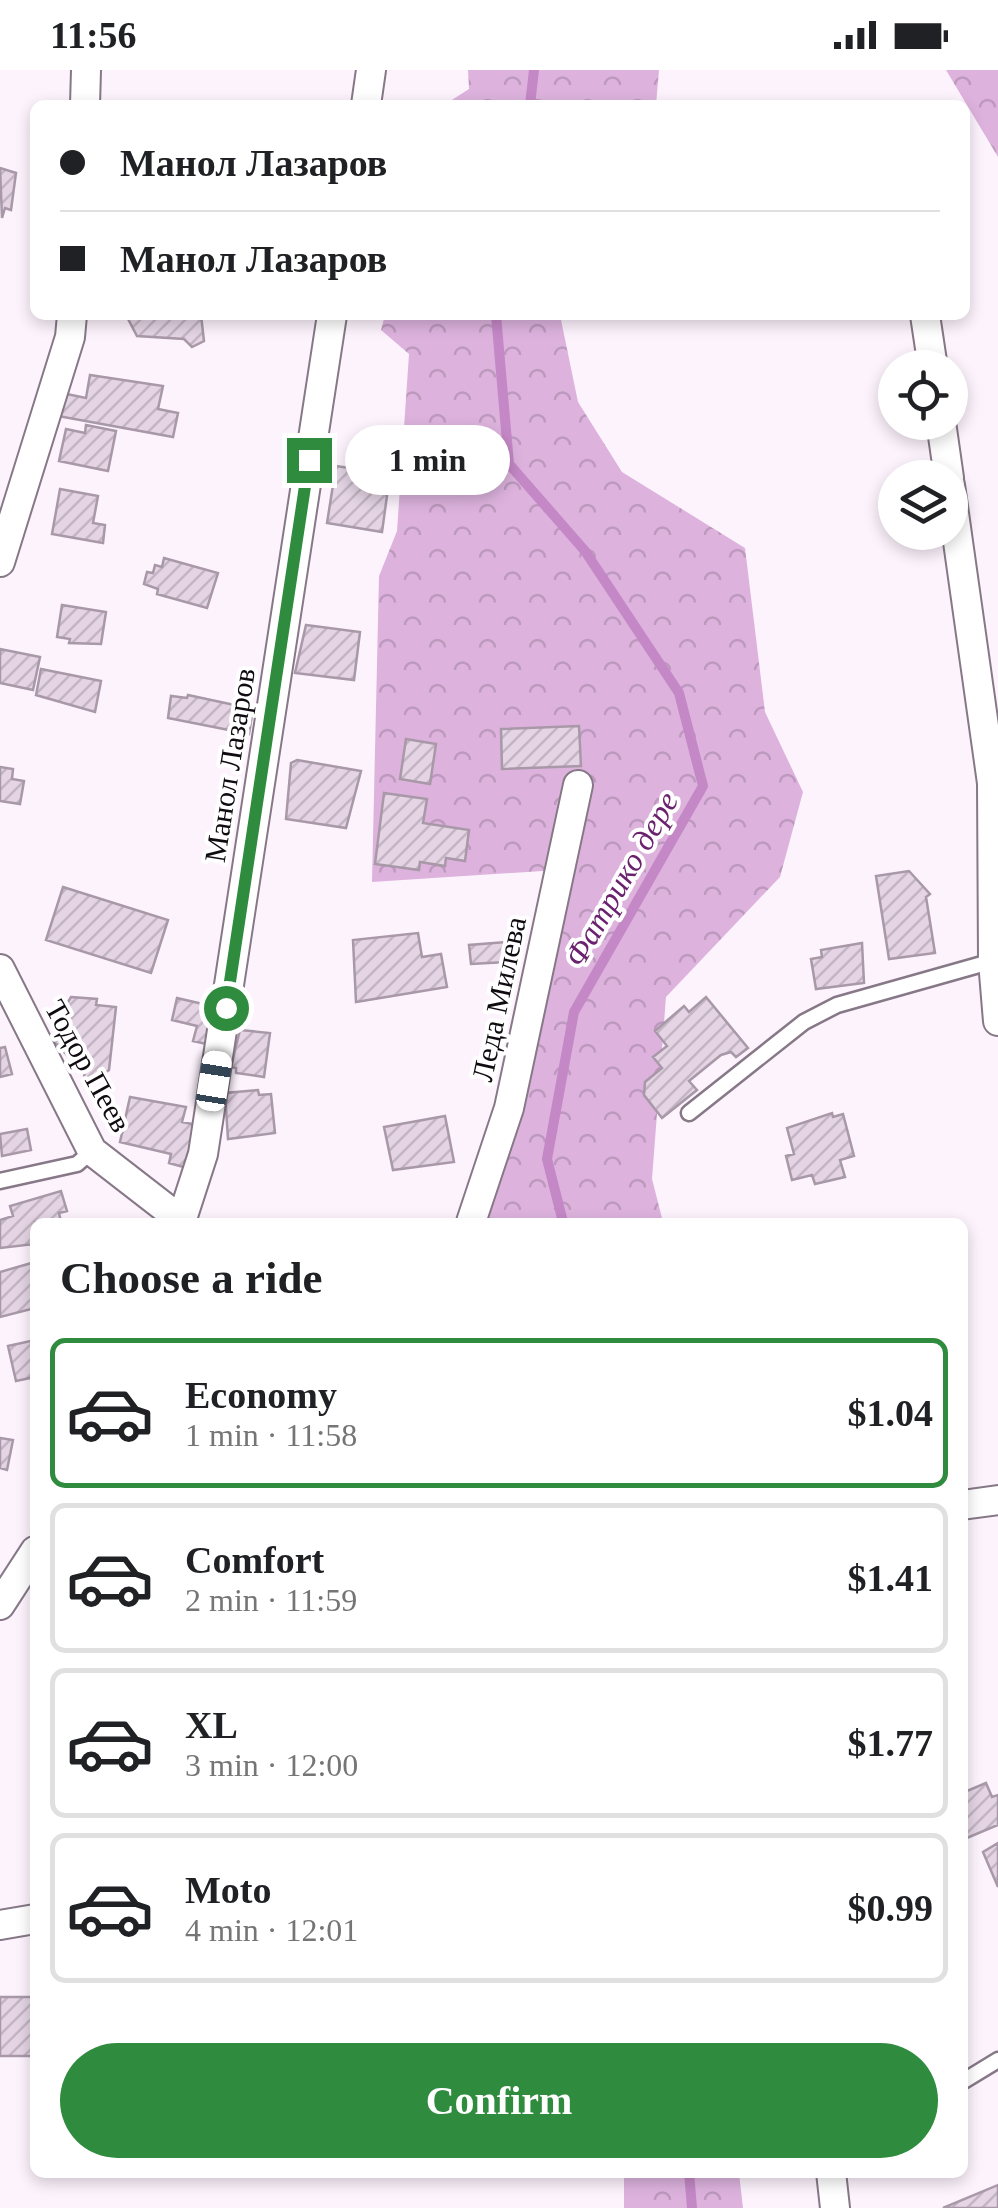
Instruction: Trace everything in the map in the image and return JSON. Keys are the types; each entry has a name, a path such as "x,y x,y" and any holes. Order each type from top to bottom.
{"street":[{"path":"84,100 86,70"},
{"path":"367,100 372,70"},
{"path":"0,562 70,336 72,320"},
{"name":"Манол Лазаров","path":"182,1218 203,1154 331,320"},
{"path":"927,320 931,350"},
{"path":"960,550 992,783 993,961 998,1022"},
{"name":"Леда Милева","path":"472,1218 509,1108 578,785"},
{"name":"Тодор Пеев","path":"0,969 92,1151 176,1218"},
{"path":"968,1504 998,1500"},
{"path":"0,1605 30,1558"},
{"path":"0,1925 30,1920"},
{"path":"832,2178 835,2208"}],"lane":[{"path":"689,1113 804,1022 837,1005 993,961"},
{"path":"0,1181 77,1164 92,1151"},
{"path":"968,2078 998,2060"}],"green space":[{"path":"468,70 659,70 656,100 452,100 469,89"},
{"path":"946,70 998,70 998,157 970,110 970,100 964,100"},
{"path":"384,320 561,320 578,402 622,472 745,548 765,712 803,792 780,877 666,997 652,1179 662,1218 482,1218 558,870 372,882 379,576 397,531 409,354 381,330"},
{"path":"624,2178 740,2178 743,2208 624,2208"}],"building":[{"path":"0,168 16,173 11,210 5,208 2,218"},
{"path":"129,320 202,320 204,341 192,347 184,339 137,336"},
{"path":"90,375 163,386 158,409 178,413 173,437 58,416 62,393 86,398"},
{"path":"86,425 116,431 108,471 59,461 66,429 85,433"},
{"path":"336,466 390,474 382,532 327,523"},
{"path":"60,489 98,496 93,523 105,525 103,543 52,534"},
{"path":"164,558 218,573 207,608 157,594 158,589 144,584 147,572 153,573 155,565 162,567"},
{"path":"62,605 106,612 101,644 69,643 70,639 57,637"},
{"path":"306,625 360,632 354,680 295,673"},
{"path":"0,649 40,657 33,690 0,683"},
{"path":"41,669 101,681 95,712 36,695"},
{"path":"188,695 253,709 249,734 168,718 171,696"},
{"path":"579,726 581,766 502,769 501,729"},
{"path":"406,739 436,744 430,784 400,779"},
{"path":"297,760 361,771 346,828 286,819 291,763"},
{"path":"0,767 13,769 12,779 24,781 20,804 0,801"},
{"path":"384,793 427,799 423,823 469,830 465,861 446,858 445,866 420,862 419,870 375,864"},
{"path":"909,871 930,894 926,897 935,953 889,959 876,876"},
{"path":"63,887 168,920 151,973 46,940"},
{"path":"418,933 422,957 441,954 447,987 356,1002 353,940"},
{"path":"506,942 507,962 471,964 469,945"},
{"path":"862,943 864,983 816,989 811,959 822,957 821,950"},
{"path":"71,997 97,999 96,1005 116,1007 109,1070 92,1081 84,1078 85,1067 80,1062 76,1065 55,1042 69,1028 69,1010 63,1010"},
{"path":"706,997 748,1048 736,1057 731,1052 721,1055 689,1081 697,1090 662,1118 644,1095 645,1082 662,1068 653,1057 667,1046 655,1031 684,1006 689,1012"},
{"path":"177,998 220,1008 211,1045 193,1041 197,1026 172,1020"},
{"path":"240,1030 270,1033 264,1077 236,1073 236,1068 231,1067"},
{"path":"5,1047 12,1074 0,1077 0,1048"},
{"path":"258,1090 259,1095 271,1094 275,1133 228,1139 225,1093"},
{"path":"130,1097 186,1107 182,1122 197,1125 187,1168 169,1163 171,1154 120,1142"},
{"path":"832,1113 833,1117 843,1114 854,1156 840,1160 845,1177 815,1184 812,1175 792,1180 786,1156 794,1154 787,1128"},
{"path":"445,1116 454,1162 393,1170 384,1127"},
{"path":"27,1129 31,1150 2,1156 0,1134"},
{"path":"61,1191 67,1211 59,1213 60,1218 30,1218 30,1245 0,1248 0,1220 13,1216 10,1206"},
{"path":"30,1263 30,1309 0,1317 0,1272"},
{"path":"30,1341 30,1378 16,1381 8,1346"},
{"path":"0,1438 13,1440 7,1470 0,1468"},
{"path":"986,1783 992,1797 998,1795 998,1825 968,1838 968,1790"},
{"path":"998,1843 998,1887 983,1852"},
{"path":"0,1997 30,1997 30,2056 0,2056"},
{"path":"998,2185 998,2208 943,2208"}],"waterway":[{"name":"Фатрико дере","path":"531,100 534,70"},
{"name":"Фатрико дере","path":"496,320 509,464 585,551 679,693 703,786 574,1012 547,1159 562,1218"},
{"name":"Фатрико дере","path":"690,2178 692,2208"}],"route":[{"path":"226,1008 309,460"}]}
